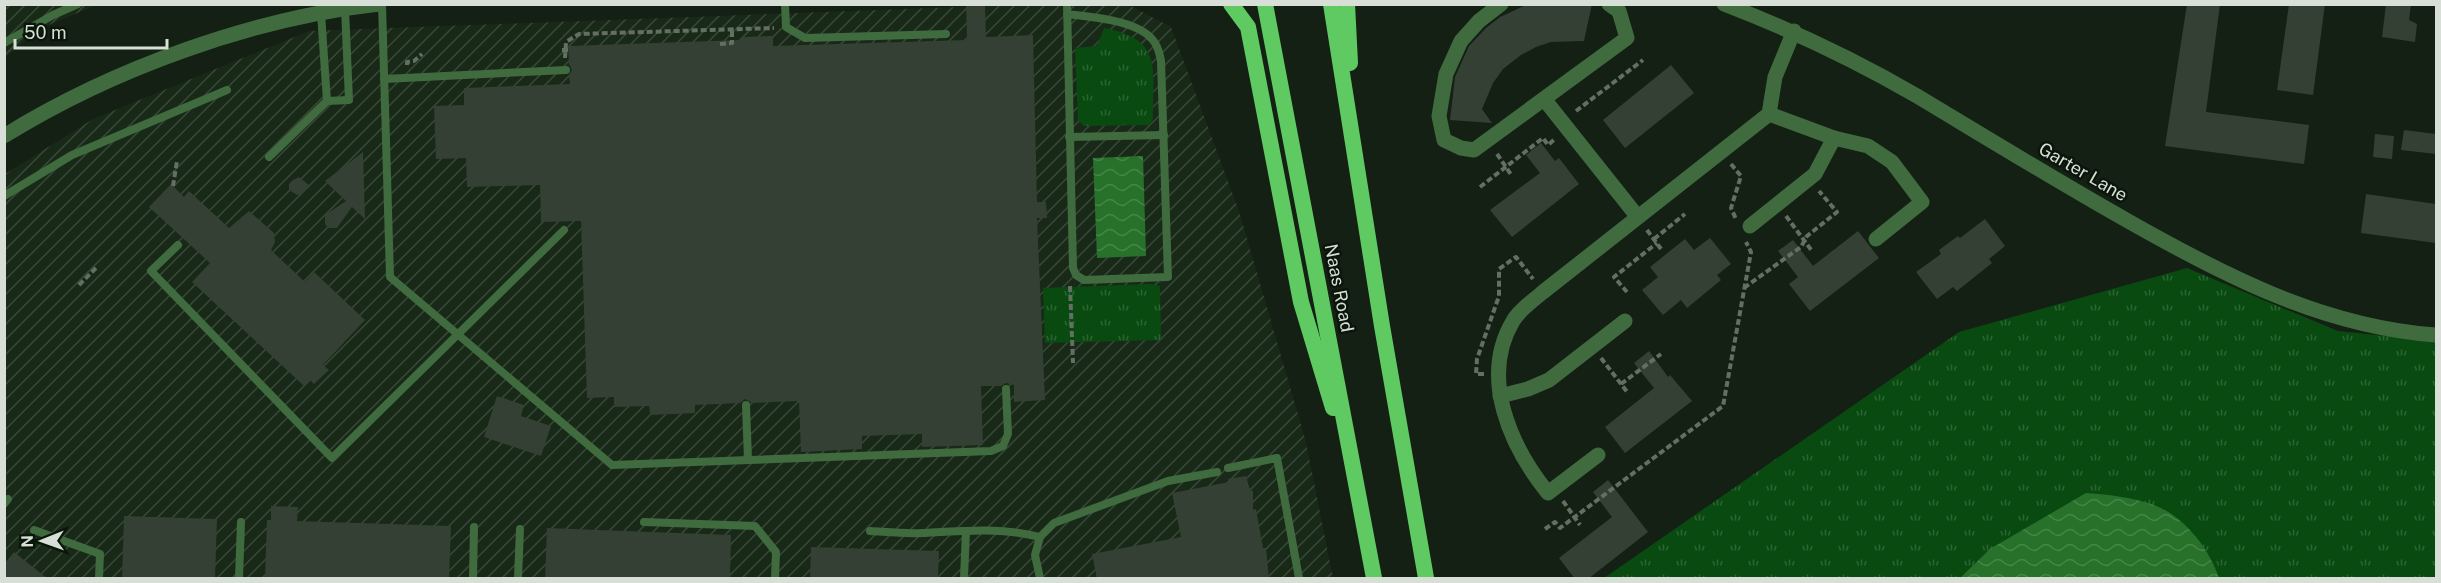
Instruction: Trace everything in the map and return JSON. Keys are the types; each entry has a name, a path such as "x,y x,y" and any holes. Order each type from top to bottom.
{"highway":[{"path":"1232,4 1248,27 1301,302 1358,490"},
{"name":"Naas Road","path":"1265,4 1374,579"},
{"name":"Naas Road","path":"1330,4 1426,579"},
{"path":"1347,4 1359,179"}],"street":[{"path":"4,136 52,109 142,66 255,28 321,13 380,4"},
{"path":"1501,4 1479,21 1461,41 1446,75 1439,116 1444,141 1461,148 1474,150 1488,141 1628,38 1619,11 1609,4"},
{"name":"Garter Lane","path":"1724,4 1794,31 1914,95 2064,185 2186,254 2252,287 2310,310 2363,324 2436,335"},
{"path":"1598,455 1548,493 1530,471 1513,438 1500,396 1498,375 1501,353 1513,320 1543,292 1637,216 1769,114 1775,77 1794,31"},
{"path":"1544,99 1637,216"},
{"path":"1769,114 1834,138 1868,146 1892,162 1922,202 1876,239"},
{"path":"1746,232 1815,174 1834,138"},
{"path":"1500,396 1528,389 1549,380 1625,321"}],"lane":[{"path":"4,43 53,15 78,4"},
{"path":"380,4 390,276 612,465 991,452 1003,446 1008,434 1006,389"},
{"path":"785,4 786,27 805,38 946,34"},
{"path":"269,157 327,101 349,100 345,9"},
{"path":"1067,9 1117,21 1148,35 1155,43 1161,61 1164,135 1168,277 1084,280 1076,275 1073,268 1067,9"},
{"path":"321,13 327,101"},
{"path":"384,79 566,70"},
{"path":"4,196 72,155 227,90"},
{"path":"1069,137 1164,135"},
{"path":"177,245 151,271 332,458 564,231"},
{"path":"746,405 748,460"},
{"path":"1228,468 1277,458 1299,579"},
{"path":"1040,579 1035,555 1040,537 1054,523 1156,485 1217,472"},
{"path":"239,579 241,522"},
{"path":"644,522 755,526 776,552 776,579"},
{"path":"473,579 474,527"},
{"path":"518,579 520,529"},
{"path":"870,531 921,533 944,530 1022,533 1040,537"},
{"path":"34,531 100,554 99,579"},
{"path":"964,579 966,531"}],"path":[{"path":"566,70 566,42 579,34 786,27"},
{"path":"720,44 732,43 732,29"},
{"path":"1488,141 1512,176"},
{"path":"1545,529 1555,522 1560,528 1723,406 1751,252 1746,232 1731,208 1741,176 1721,151"},
{"path":"173,186 177,161"},
{"path":"1744,288 1801,248 1807,236 1837,212 1809,179"},
{"path":"1778,204 1812,252"},
{"path":"1654,239 1685,214"},
{"path":"1627,292 1614,277 1657,243"},
{"path":"79,285 96,268"},
{"path":"1072,363 1069,287 1076,275"},
{"path":"1592,346 1628,393"},
{"path":"1621,384 1661,354"},
{"path":"1554,488 1580,525"}],"shaded area":[{"path":"1038,4 1129,5 1171,27 1239,211 1306,442 1333,578 5,578 5,174 93,119 309,31"},
{"path":"5,5 97,5 39,29 5,58"}],"green space":[{"path":"1104,28 1137,40 1151,58 1154,84 1153,118 1150,125 1084,126 1078,120 1075,48 1097,46"},
{"path":"2187,268 2338,331 2436,341 2436,578 1604,578 1959,332"},
{"path":"1150,284 1160,286 1161,340 1045,343 1043,288"}],"water":[{"path":"1143,156 1146,256 1097,258 1093,158"},
{"path":"2086,493 2130,498 2167,511 2186,526 2203,546 2219,578 1960,578 1990,549"}],"building":[{"path":"966,4 985,4 986,37 1033,35 1037,202 1046,202 1047,218 1037,218 1045,400 1014,402 1014,385 1006,383 1001,386 981,386 983,445 922,447 922,434 862,436 862,449 801,452 799,401 752,403 745,399 740,403 695,405 695,413 650,415 649,406 614,407 614,397 587,398 581,221 541,222 540,185 467,187 466,158 436,159 434,106 464,105 464,88 570,84 569,75 572,70 569,64 568,46 741,40 741,37 773,36 773,46 967,40"},
{"path":"1528,4 1592,4 1584,41 1551,42 1536,47 1503,69 1493,83 1482,109 1492,123 1450,120 1455,77 1469,46 1500,17"},
{"path":"2187,4 2220,4 2206,112 2309,125 2304,164 2165,146"},
{"path":"2289,4 2325,4 2313,95 2277,90"},
{"path":"2386,4 2411,4 2409,20 2417,24 2415,42 2382,37"},
{"path":"1671,65 1694,93 1625,148 1603,120"},
{"path":"2404,130 2436,134 2436,154 2401,150"},
{"path":"2375,134 2394,136 2392,159 2373,157"},
{"path":"1541,143 1555,161 1559,158 1579,184 1512,237 1490,210 1540,173 1526,155"},
{"path":"363,152 365,219 352,207 337,228 328,228 325,224 325,215 346,201 325,181"},
{"path":"299,177 309,185 302,194 297,195 289,190 289,184"},
{"path":"171,184 184,197 189,191 229,228 249,211 274,233 275,242 271,250 305,282 314,272 365,320 323,365 329,370 314,384 310,380 304,386 192,282 210,263 149,207"},
{"path":"2366,194 2436,204 2436,243 2361,233"},
{"path":"1985,219 2005,246 1989,259 1992,263 1957,291 1953,287 1937,299 1916,272 1941,254 1939,250"},
{"path":"1858,231 1879,258 1810,311 1789,284 1798,277 1778,251 1793,240 1813,266"},
{"path":"1710,238 1731,264 1717,275 1721,280 1687,308 1681,300 1663,315 1642,290 1658,277 1650,267 1685,239 1694,250"},
{"path":"1649,351 1668,377 1670,375 1692,401 1625,453 1605,427 1654,388 1634,363"},
{"path":"497,396 524,405 521,416 551,426 541,456 484,437"},
{"path":"1246,476 1250,490 1253,491 1253,510 1256,509 1263,548 1266,548 1269,579 1097,579 1092,554 1181,537 1172,493 1229,482 1228,479"},
{"path":"1608,480 1648,532 1588,579 1575,579 1559,558 1612,517 1593,492"},
{"path":"271,506 298,507 297,521 451,526 449,579 265,579 267,520 271,520"},
{"path":"124,516 217,519 215,579 122,579"},
{"path":"547,528 731,535 730,579 545,579"},
{"path":"811,547 939,551 938,579 810,579"},
{"path":"14,552 48,579 4,579 4,564"}]}
